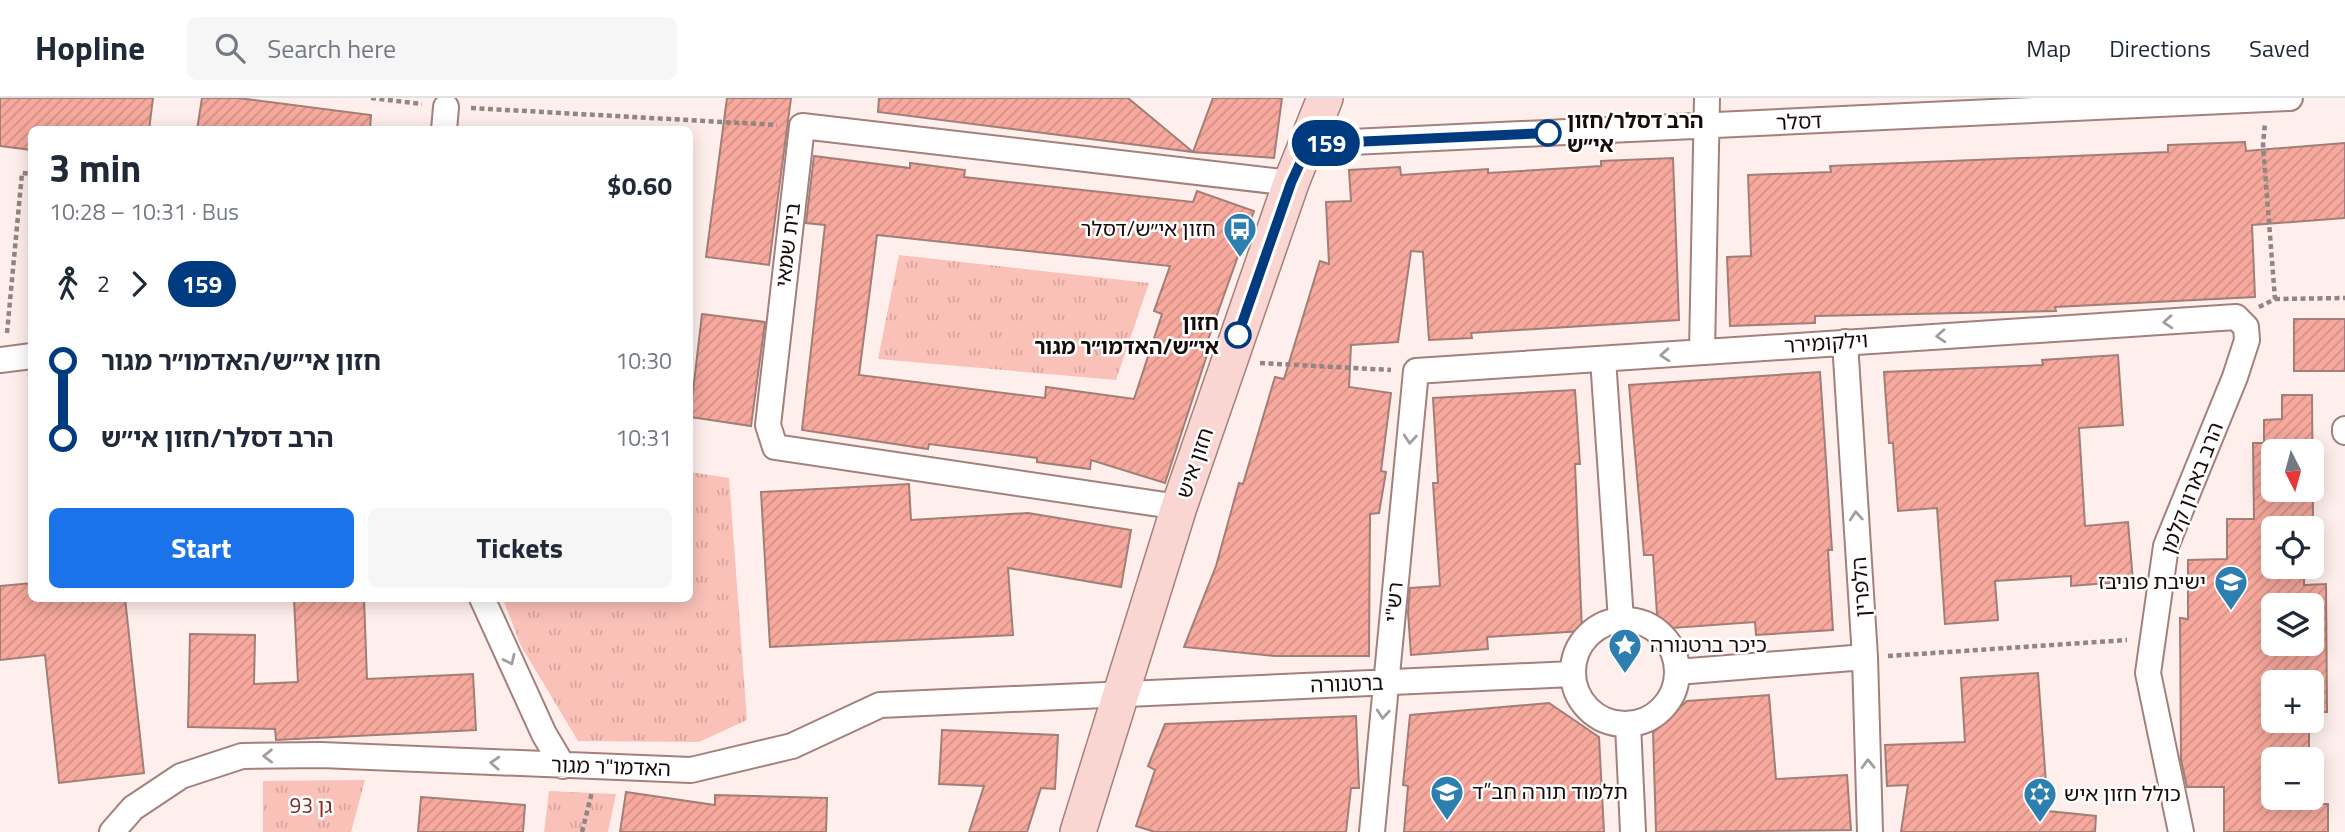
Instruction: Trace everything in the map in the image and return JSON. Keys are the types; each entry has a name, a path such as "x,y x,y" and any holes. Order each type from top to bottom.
{"street":[{"name":"חזון איש","path":"1078,832 1179,507 1291,183 1309,144 1325,98"},
{"path":"1702,352 1707,98"},
{"name":"דסלר","path":"1309,144 1706,126 2010,106 2279,100"},
{"path":"802,126 1291,183"},
{"name":"בית שמאי","path":"802,126 768,425 775,447 1179,507"},
{"name":"וילקומירר","path":"1416,371 2236,317"},
{"name":"הרב בארון קלמן","path":"2181,832 2148,673 2166,546 2235,377 2247,340 2246,327 2236,317"},
{"name":"הלפרין","path":"1845,342 1865,657 1870,832"},
{"path":"3,359 28,356"},
{"path":"1603,359 1621,620"},
{"name":"רש\"י","path":"1372,832 1416,371"},
{"path":"484,602 544,734 563,766"},
{"path":"1621,620 1638,621 1666,640 1674,655 1677,672 1675,687 1663,707 1644,721 1628,724 1604,720 1584,705 1575,690 1572,674 1574,658 1591,632 1621,620"},
{"path":"1677,672 1865,657"},
{"name":"ברטנורה","path":"1122,693 1572,674"},
{"name":"האדמו\"ר מגור","path":"112,832 134,808 181,776 242,756 321,755 691,770 792,746 880,705 1122,693"},
{"path":"1628,724 1633,832"}],"path":[{"path":"371,98 445,118 802,126"},
{"path":"2275,299 2263,145 2279,100"},
{"path":"3,359 22,173 28,174"},
{"path":"2236,317 2275,299 2345,298"},
{"path":"1230,361 1416,371"},
{"path":"1894,656 2153,639"},
{"path":"582,832 598,767"}],"green space":[{"path":"899,255 1149,283 1116,380 878,359"},
{"path":"693,472 729,478 747,720 699,742 578,741 521,646 504,602 693,602"},
{"name":"גן 93","path":"365,780 351,832 263,832 263,781"},
{"path":"549,791 616,794 608,832 544,832"}],"building":[{"path":"0,98 153,98 150,126 28,126 28,150 0,146"},
{"path":"202,98 238,98 371,115 370,126 198,126"},
{"path":"727,98 791,98 769,265 706,257"},
{"path":"879,98 1128,98 1193,152 878,112"},
{"path":"1213,98 1282,98 1274,158 1193,152"},
{"path":"2245,142 2246,151 2345,143 2345,218 2252,225 2255,297 2055,307 2056,311 1815,316 1815,323 1730,326 1727,257 1751,256 1748,175 1831,172 1830,166 2168,152 2168,145"},
{"path":"814,156 910,168 910,163 965,170 964,177 1193,202 1197,191 1254,211 1203,354 1207,355 1165,483 1091,460 1090,469 1037,462 1037,458 929,444 928,449 802,430 825,225 806,223","holes":["877,235 1170,266 1154,311 1162,314 1134,399 1046,387 1045,398 859,375"]},
{"path":"1673,158 1679,320 1471,333 1472,338 1429,340 1423,252 1411,251 1398,342 1351,345 1349,387 1391,393 1381,471 1386,472 1379,513 1370,514 1369,656 1274,656 1184,647 1216,566 1239,483 1243,484 1275,377 1284,379 1320,261 1329,264 1326,202 1351,201 1349,170 1400,167 1401,175 1488,169 1488,173 1601,166 1601,161"},
{"path":"702,314 765,322 751,426 693,417 693,391"},
{"path":"2294,319 2345,319 2345,371 2294,371"},
{"path":"2118,355 2123,425 2079,428 2085,526 2128,522 2133,581 2071,586 2071,576 1995,581 1998,620 1945,624 1937,508 1898,511 1893,443 1889,443 1884,372 2043,365 2042,360"},
{"path":"1820,372 1832,550 1828,550 1833,630 1756,635 1755,622 1658,629 1653,555 1644,555 1629,385"},
{"path":"1575,390 1580,464 1575,464 1582,631 1487,637 1488,649 1411,655 1408,612 1410,588 1440,586 1433,483 1438,483 1433,398"},
{"name":"ישיבת פוניבז","path":"2282,395 2312,395 2312,439 2264,439 2264,420 2282,419"},
{"name":"ישיבת פוניבז","path":"2253,443 2261,443 2261,502 2313,502 2313,516 2261,516 2261,579 2304,579 2304,585 2326,584 2327,712 2324,712 2324,670 2261,670 2261,733 2309,733 2309,747 2261,747 2261,810 2324,810 2324,804 2328,804 2328,832 2224,832 2224,787 2187,787 2181,760 2180,618 2188,619 2188,560 2227,559 2227,519 2254,519"},
{"path":"909,484 911,520 1028,513 1131,530 1121,587 1008,568 1013,635 770,647 761,492"},
{"path":"28,583 28,602 125,602 144,773 59,783 45,655 0,660 0,586"},
{"path":"294,602 364,602 367,679 473,674 476,730 276,740 275,729 188,727 190,634 255,635 254,684 298,682"},
{"path":"2038,673 2048,811 2096,816 2095,832 1901,832 1908,785 1887,786 1885,745 1965,742 1961,678"},
{"path":"1769,695 1776,779 1847,775 1851,830 1656,832 1653,732 1687,701"},
{"path":"1549,703 1599,737 1604,832 1404,832 1408,786 1403,785 1410,715"},
{"path":"1356,716 1359,788 1351,788 1346,832 1155,832 1136,826 1155,770 1148,766 1165,724"},
{"path":"942,730 1058,735 1055,789 1041,788 1027,832 969,832 984,786 939,784"},
{"path":"626,792 715,805 715,795 827,798 826,832 620,832"},
{"path":"421,797 525,805 523,832 418,832"}],"bus line":[{"name":"159","path":"1238,335 1291,183 1309,144 1548,133"}],"place":[{"name":"הרב דסלר/חזון אי״ש","path":"1548,133"},
{"name":"חזון אי״ש/דסלר","path":"1240,259"},
{"name":"חזון אי״ש/האדמו״ר מגור","path":"1238,335"},
{"name":"ישיבת פוניבז","path":"2231,612"},
{"name":"כיכר ברטנורה","path":"1625,675"},
{"name":"תלמוד תורה חב”ד","path":"1447,822"},
{"name":"כולל חזון איש","path":"2040,824"}]}
